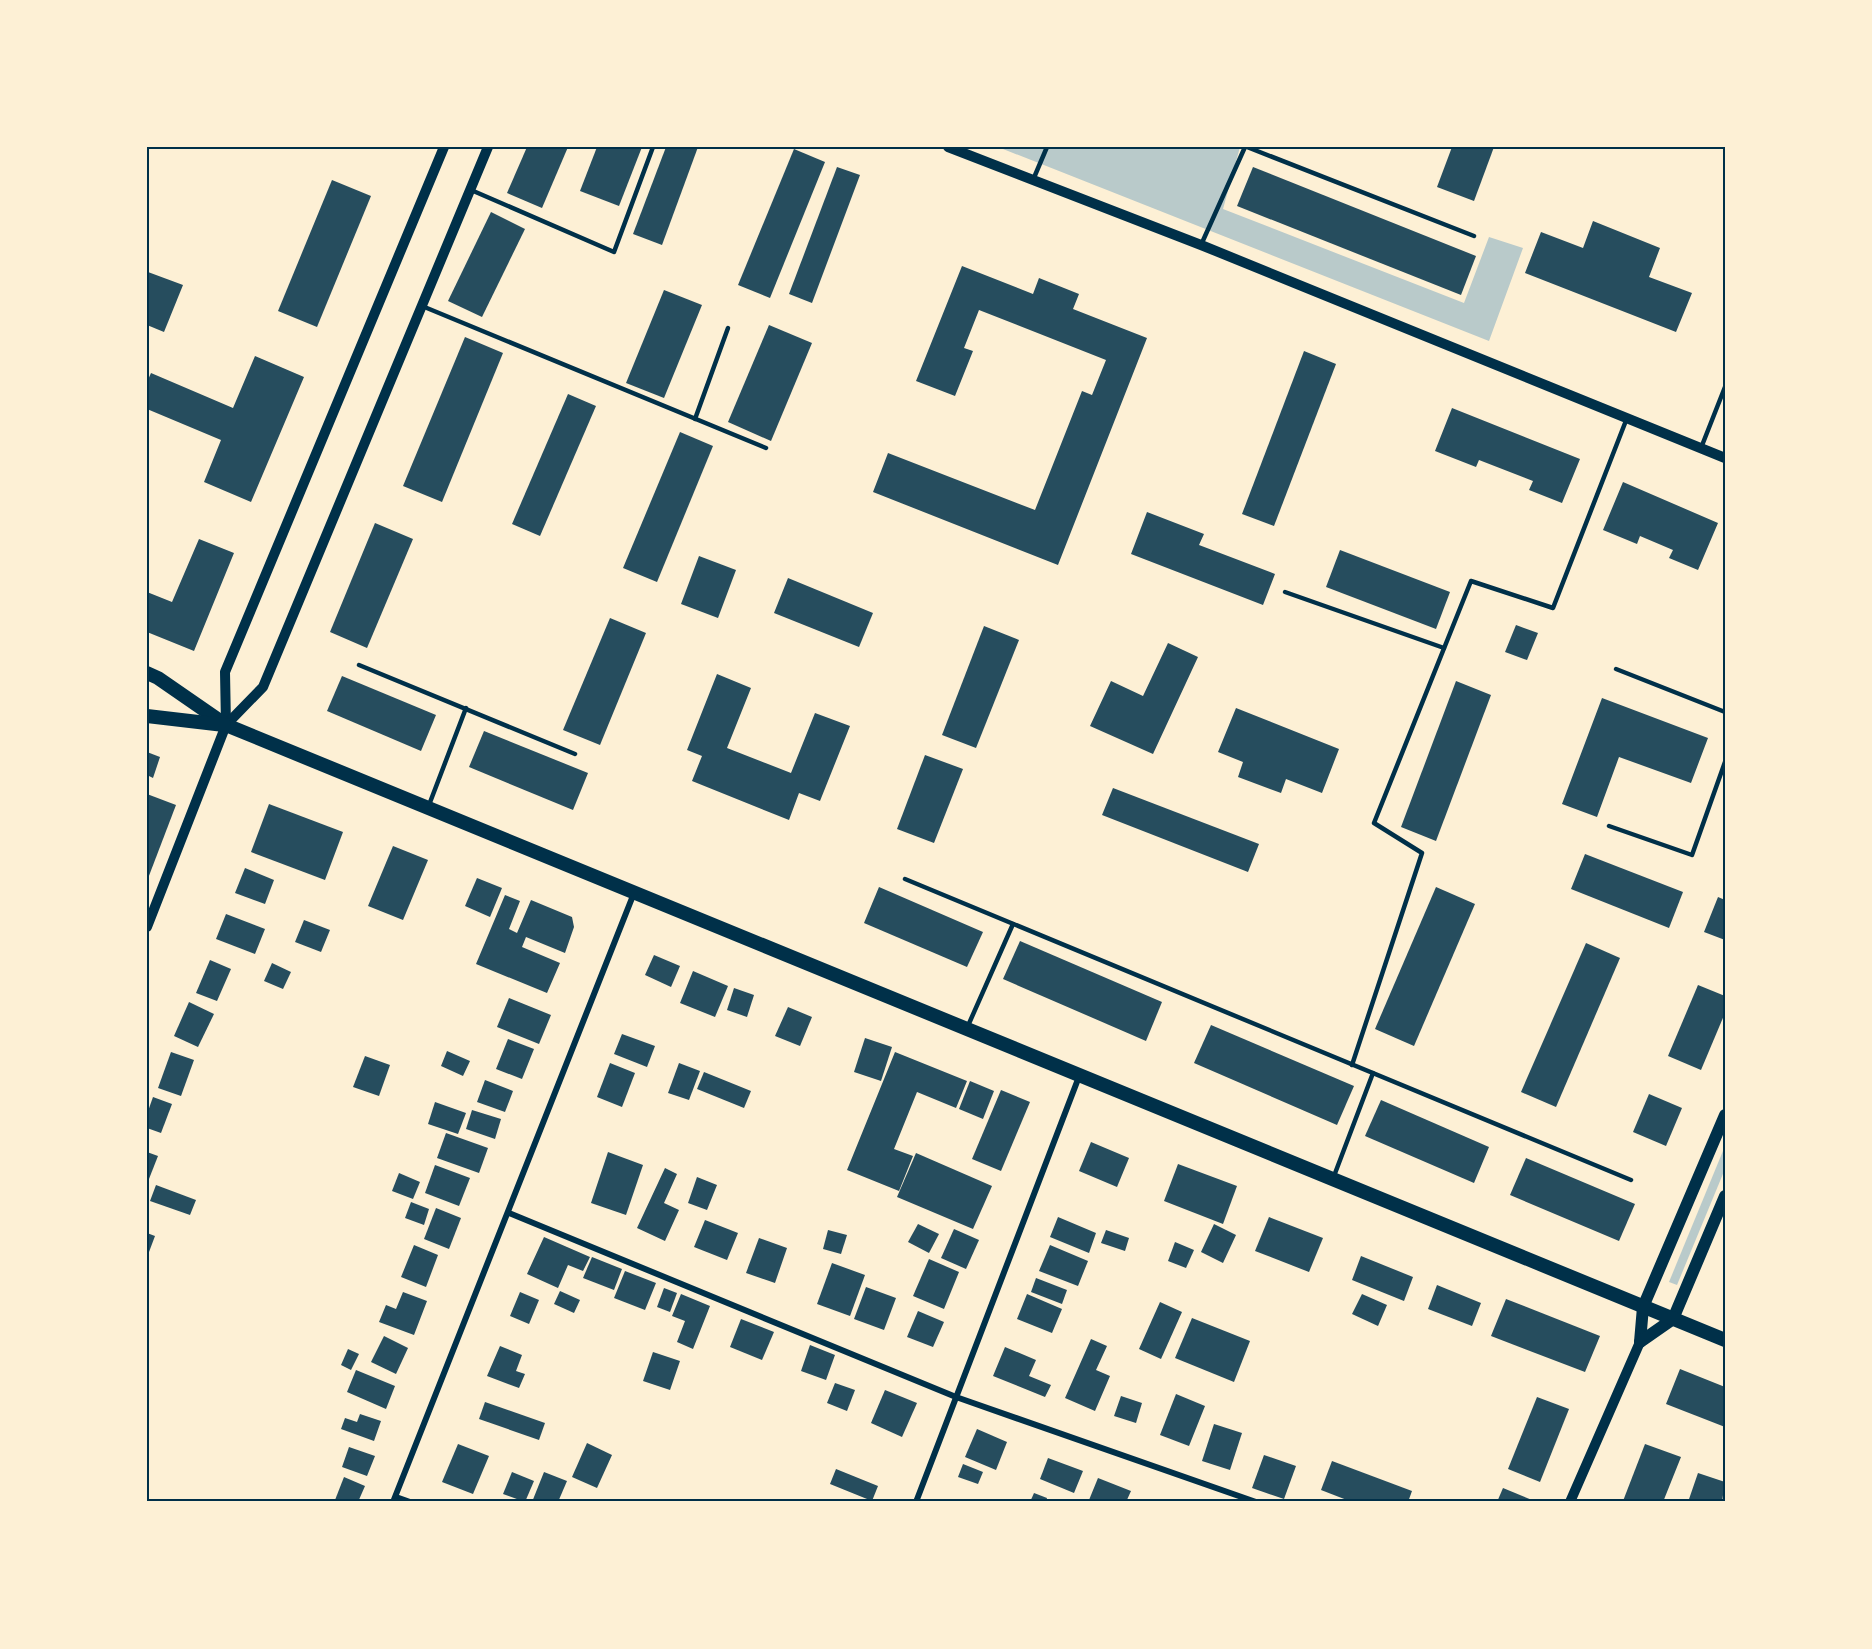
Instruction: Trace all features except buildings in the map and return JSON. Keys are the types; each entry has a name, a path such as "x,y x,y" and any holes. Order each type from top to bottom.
{"main road":[{"path":"147,673 158,678 226,725 1080,1073 1725,1340"},
{"path":"147,716 226,725"},
{"path":"1640,1342 1643,1306 1725,1115"},
{"path":"1640,1342 1673,1319 1725,1196"}],"street":[{"path":"147,927 226,725 225,672 444,147"},
{"path":"226,725 263,687 488,147"},
{"path":"948,147 1201,245 1725,458"},
{"path":"410,1502 395,1499 634,892"},
{"path":"916,1502 1080,1073"},
{"path":"509,1213 956,1397 1256,1502"},
{"path":"1570,1502 1640,1342"}],"lane":[{"path":"471,190 614,252 653,147"},
{"path":"1033,180 1047,147"},
{"path":"1201,245 1246,147 1474,236"},
{"path":"422,306 766,448"},
{"path":"695,419 728,328"},
{"path":"1701,448 1725,387"},
{"path":"1352,1065 1422,853 1374,824 1471,581 1553,608 1628,418"},
{"path":"1286,592 1444,648"},
{"path":"358,665 575,754"},
{"path":"1616,669 1725,712"},
{"path":"428,808 466,708"},
{"path":"1609,826 1692,855 1725,762"},
{"path":"905,879 1630,1180"},
{"path":"968,1028 1013,924"},
{"path":"1333,1178 1373,1073"}],"shaded area":[{"path":"998,147 1240,147 1223,209 1464,303 1489,237 1523,248 1489,341"},
{"path":"1725,1146 1725,1169 1677,1285 1669,1282"}]}
